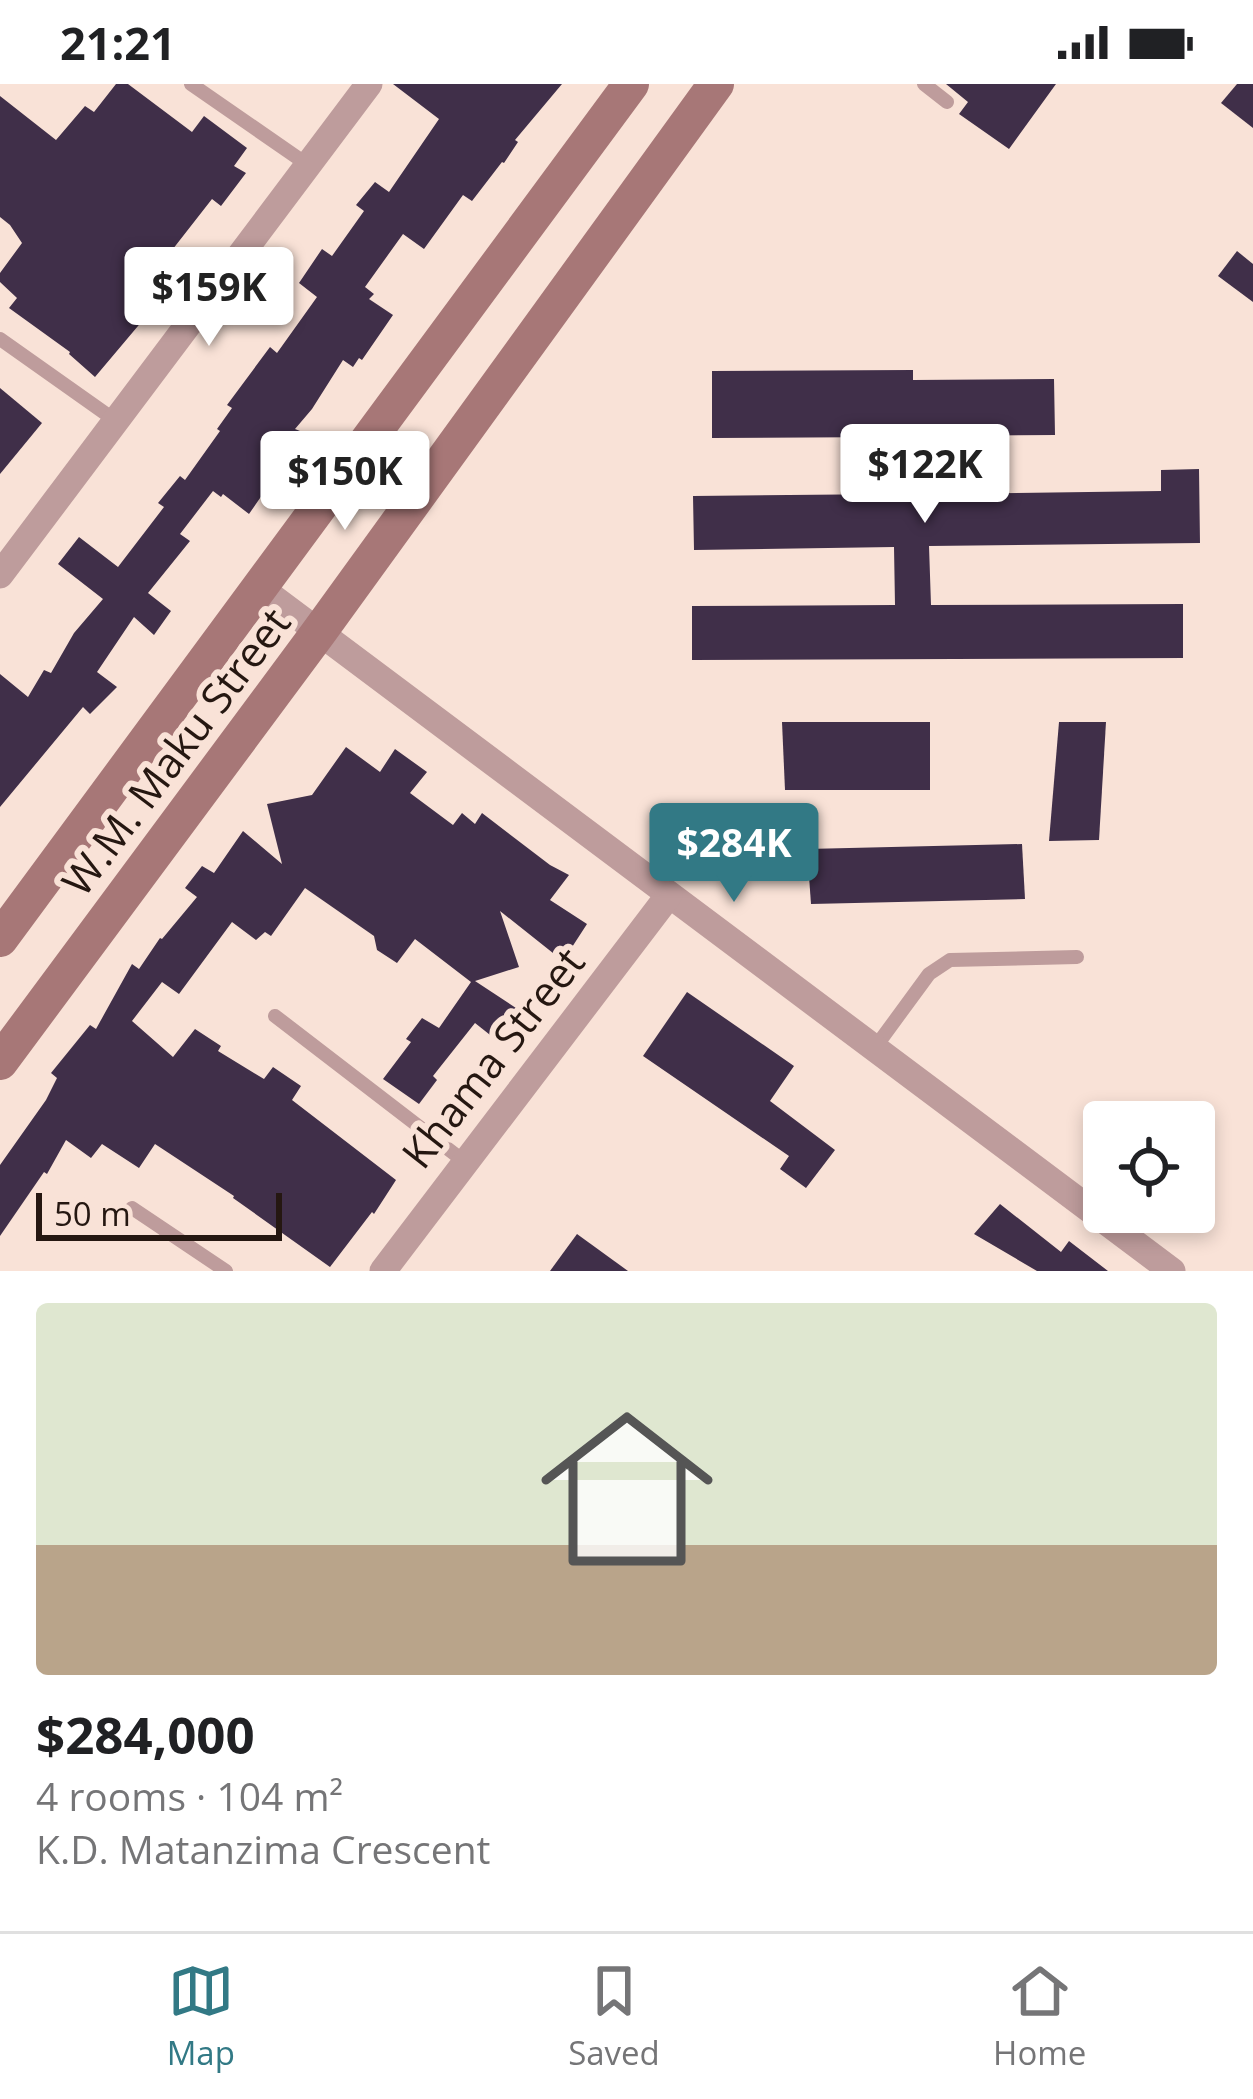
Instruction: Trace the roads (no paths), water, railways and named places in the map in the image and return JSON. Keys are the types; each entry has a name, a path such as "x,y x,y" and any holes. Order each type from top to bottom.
{"street":[{"path":"0,575 369,84"},
{"name":"W.M. Maku Street","path":"0,939 631,84"},
{"name":"W.M. Maku Street","path":"0,1062 716,84"},
{"path":"260,588 1172,1271"},
{"name":"Khama Street","path":"383,1271 669,896"}],"lane":[{"path":"191,84 308,165"},
{"path":"924,84 947,102"},
{"path":"0,339 116,421"},
{"path":"874,1049 929,974 950,960 1077,957"},
{"path":"275,1016 465,1162"},
{"path":"132,1208 226,1271"}]}
